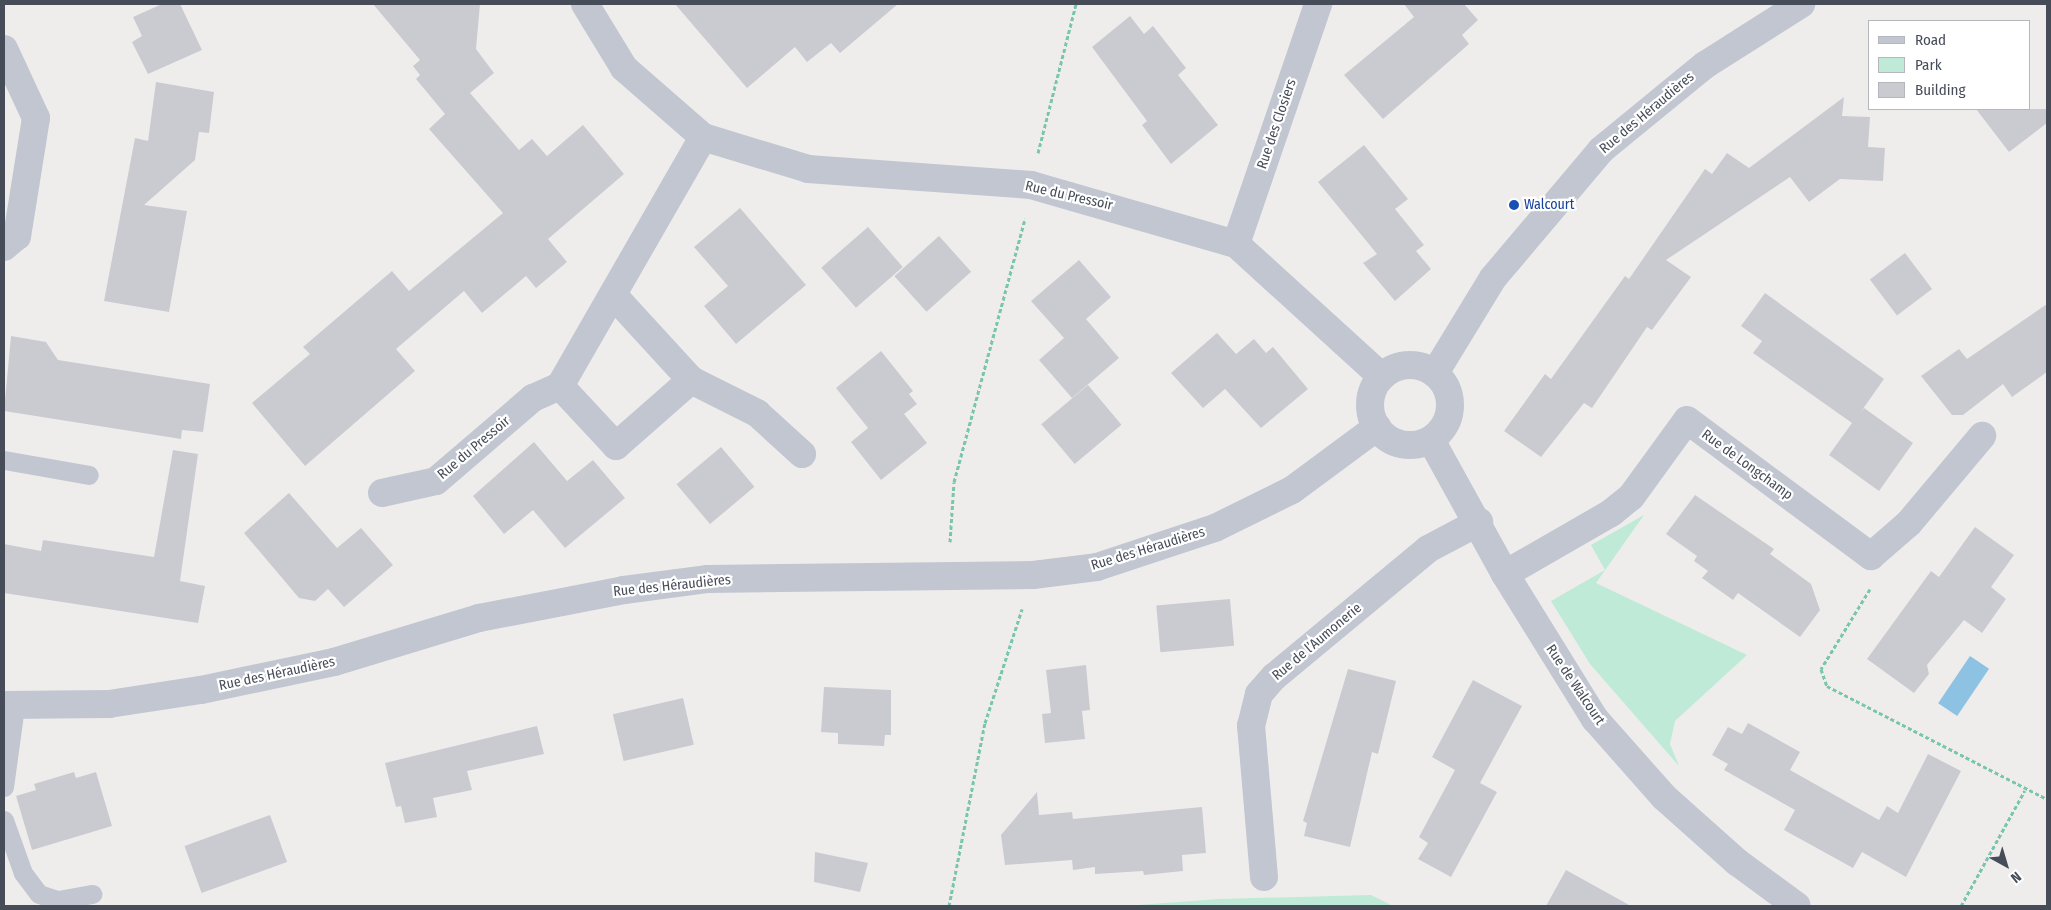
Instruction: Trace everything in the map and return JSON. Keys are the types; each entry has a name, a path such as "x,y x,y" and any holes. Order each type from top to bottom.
{"street":[{"name":"Rue du Pressoir","path":"585,4 624,68 703,137 808,169 1031,185 1236,244 1382,377"},
{"name":"Rue des Closiers","path":"1236,244 1318,4"},
{"name":"Rue des Héraudières","path":"1435,374 1494,278 1596,155 1705,65 1801,4"},
{"path":"4,49 36,118 16,236 4,247"},
{"path":"691,380 616,446 560,386 615,297 703,137"},
{"path":"615,297 691,380 757,413 802,454"},
{"path":"1406,365 1435,374 1448,390 1450,411 1446,424 1431,440 1401,444 1376,427 1371,398 1382,377 1406,365"},
{"name":"Rue du Pressoir","path":"382,493 436,482 533,398 560,386"},
{"name":"Rue de Longchamp","path":"1505,574 1612,513 1631,496 1687,420 1871,556"},
{"name":"Rue des Héraudières","path":"9,706 109,704 202,690 334,662 478,618 643,588 708,579 1033,575 1097,567 1214,528 1292,490 1376,427"},
{"path":"1871,556 1910,523 1982,436"},
{"name":"Rue de Walcourt","path":"1431,440 1480,522 1505,574 1595,719 1664,797 1737,862 1797,906"},
{"name":"Rue de l’Aumonerie","path":"1264,877 1251,726 1259,694 1274,677 1428,549 1480,522"}],"lane":[{"path":"4,460 89,475"},
{"path":"4,788 9,706"},
{"path":"4,820 23,874 39,894 58,900 92,894"}],"path":[{"path":"1037,162 1076,4"},
{"path":"949,548 954,482 1027,208"},
{"path":"1871,556 1870,592 1821,669 1827,686 2025,790 2047,799"},
{"path":"949,906 985,723 1033,575"},
{"path":"1961,906 2025,790"}],"green space":[{"path":"1644,515 1596,583 1747,655 1675,721 1670,744 1679,766 1590,664 1551,601 1605,570 1591,545"},
{"path":"1371,895 1393,906 1124,906 1219,899"}],"water":[{"path":"1970,656 1989,669 1957,716 1938,703"}],"building":[{"path":"162,4 180,4 202,50 148,74 132,42 142,36 133,17"},
{"path":"373,4 480,4 476,49 494,73 470,93 519,150 532,139 547,156 583,125 624,174 548,239 567,262 536,288 526,276 482,313 464,291 396,349 415,371 305,466 252,403 310,354 303,347 392,271 409,291 503,213 429,129 445,114 416,79 420,75 413,66 420,60"},
{"path":"675,4 898,4 840,53 831,43 807,62 795,47 747,88"},
{"path":"1404,4 1464,4 1478,20 1462,35 1469,44 1383,119 1344,75 1414,17"},
{"path":"1130,16 1144,34 1153,26 1186,68 1178,75 1218,125 1171,164 1142,125 1147,121 1092,47"},
{"path":"156,82 214,92 209,133 199,132 195,160 144,205 187,211 169,312 104,301 135,138 148,141"},
{"path":"1844,97 1842,116 1870,117 1868,147 1885,148 1883,181 1840,179 1809,202 1790,177 1666,260 1691,277 1652,330 1647,327 1592,408 1584,403 1541,457 1504,431 1545,374 1551,379 1625,276 1629,279 1705,169 1712,174 1727,153 1749,168"},
{"path":"2047,109 2047,123 2009,152 1977,110"},
{"path":"1364,145 1408,199 1395,209 1424,245 1416,251 1431,269 1395,301 1363,263 1377,254 1318,182"},
{"path":"740,208 806,285 736,344 704,306 728,286 694,247"},
{"path":"868,227 903,267 856,308 821,268"},
{"path":"939,236 971,272 927,312 894,276"},
{"path":"1905,253 1932,289 1897,315 1870,279"},
{"path":"1079,260 1111,297 1086,319 1119,358 1072,398 1039,360 1064,338 1031,301"},
{"path":"1765,293 1884,379 1860,413 1864,408 1913,443 1879,491 1829,455 1852,423 1753,353 1762,341 1741,326"},
{"path":"2047,304 2047,372 2012,397 2003,384 1963,415 1952,415 1921,376 1959,349 1967,359"},
{"path":"1217,333 1236,354 1254,339 1266,353 1273,347 1308,389 1261,428 1225,389 1203,408 1171,373"},
{"path":"11,336 46,342 58,360 210,384 203,432 182,430 181,439 4,411"},
{"path":"881,351 913,391 909,394 917,404 904,414 927,443 881,480 851,442 868,428 836,388"},
{"path":"1088,385 1121,425 1075,464 1041,424"},
{"path":"534,442 567,481 593,460 625,498 565,548 533,510 504,534 473,496"},
{"path":"721,447 754,487 710,524 677,484"},
{"path":"173,450 198,454 180,581 205,586 198,623 4,593 4,544 41,551 43,540 154,557"},
{"path":"289,493 337,548 361,528 393,565 344,607 328,589 315,601 299,598 244,533"},
{"path":"1695,495 1774,549 1770,554 1811,584 1820,610 1800,637 1738,593 1733,600 1702,578 1708,571 1694,561 1697,556 1666,534"},
{"path":"1975,527 2014,555 1991,587 2006,599 1982,633 1964,620 1927,665 1929,674 1914,693 1867,659 1931,571 1939,577"},
{"path":"1230,599 1234,646 1160,652 1156,605"},
{"path":"1086,665 1090,710 1082,711 1085,739 1045,743 1042,714 1051,713 1046,670"},
{"path":"1348,669 1396,681 1378,754 1372,752 1350,847 1304,836 1307,823 1303,821"},
{"path":"1473,680 1522,706 1480,783 1497,792 1451,877 1418,859 1428,843 1419,837 1455,770 1432,757"},
{"path":"824,687 891,690 891,735 885,735 884,746 838,744 838,733 821,732"},
{"path":"683,698 694,745 624,761 613,714"},
{"path":"1748,723 1800,752 1790,770 1879,820 1887,806 1898,813 1928,754 1961,771 1906,877 1862,852 1853,868 1784,830 1795,810 1724,770 1728,764 1712,755 1728,727 1742,734"},
{"path":"537,726 544,754 467,771 472,790 433,798 437,817 405,823 401,806 396,807 385,763"},
{"path":"74,772 76,778 96,772 112,826 32,850 16,796 36,790 34,784"},
{"path":"1037,792 1039,815 1072,812 1073,819 1202,807 1206,853 1182,855 1183,871 1144,875 1143,871 1095,874 1095,867 1073,870 1072,860 1005,865 1001,835"},
{"path":"270,815 287,862 202,893 184,846"},
{"path":"815,852 868,863 860,892 814,882"},
{"path":"1566,870 1631,906 1546,906"}],"place":[{"name":"Walcourt","path":"1514,205"}]}
